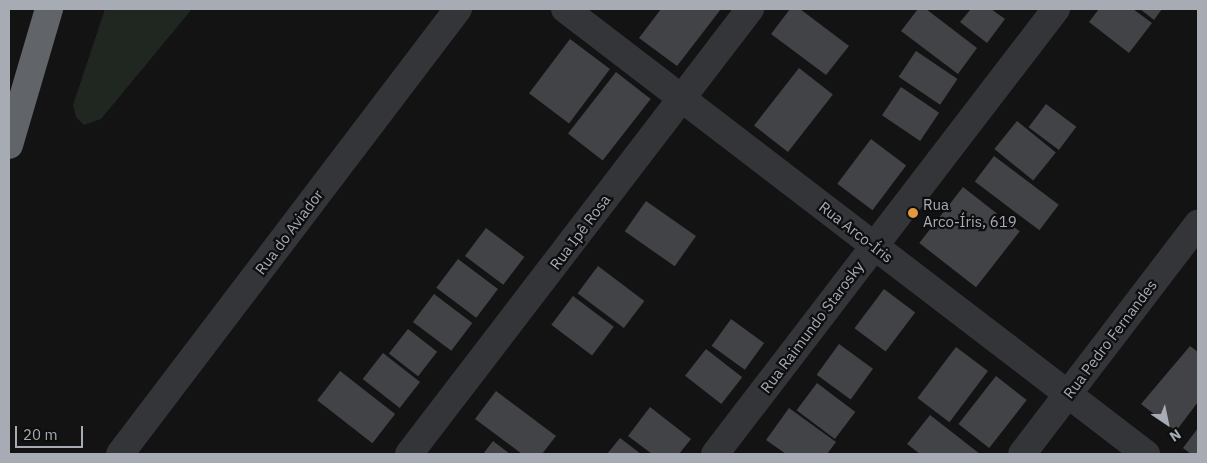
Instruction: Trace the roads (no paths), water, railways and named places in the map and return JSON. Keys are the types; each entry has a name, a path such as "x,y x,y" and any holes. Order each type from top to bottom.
{"highway":[{"path":"9,145 49,9"}],"street":[{"name":"Rua do Aviador","path":"120,454 458,9"},
{"name":"Rua Arco-Íris","path":"565,9 1146,454"},
{"name":"Rua Ipê Rosa","path":"409,454 750,9"},
{"name":"Rua Raimundo Starosky","path":"715,454 1056,9"},
{"name":"Rua Pedro Fernandes","path":"1022,454 1198,224"}],"place":[{"name":"Rua Arco-Íris, 619","path":"913,213"}]}
